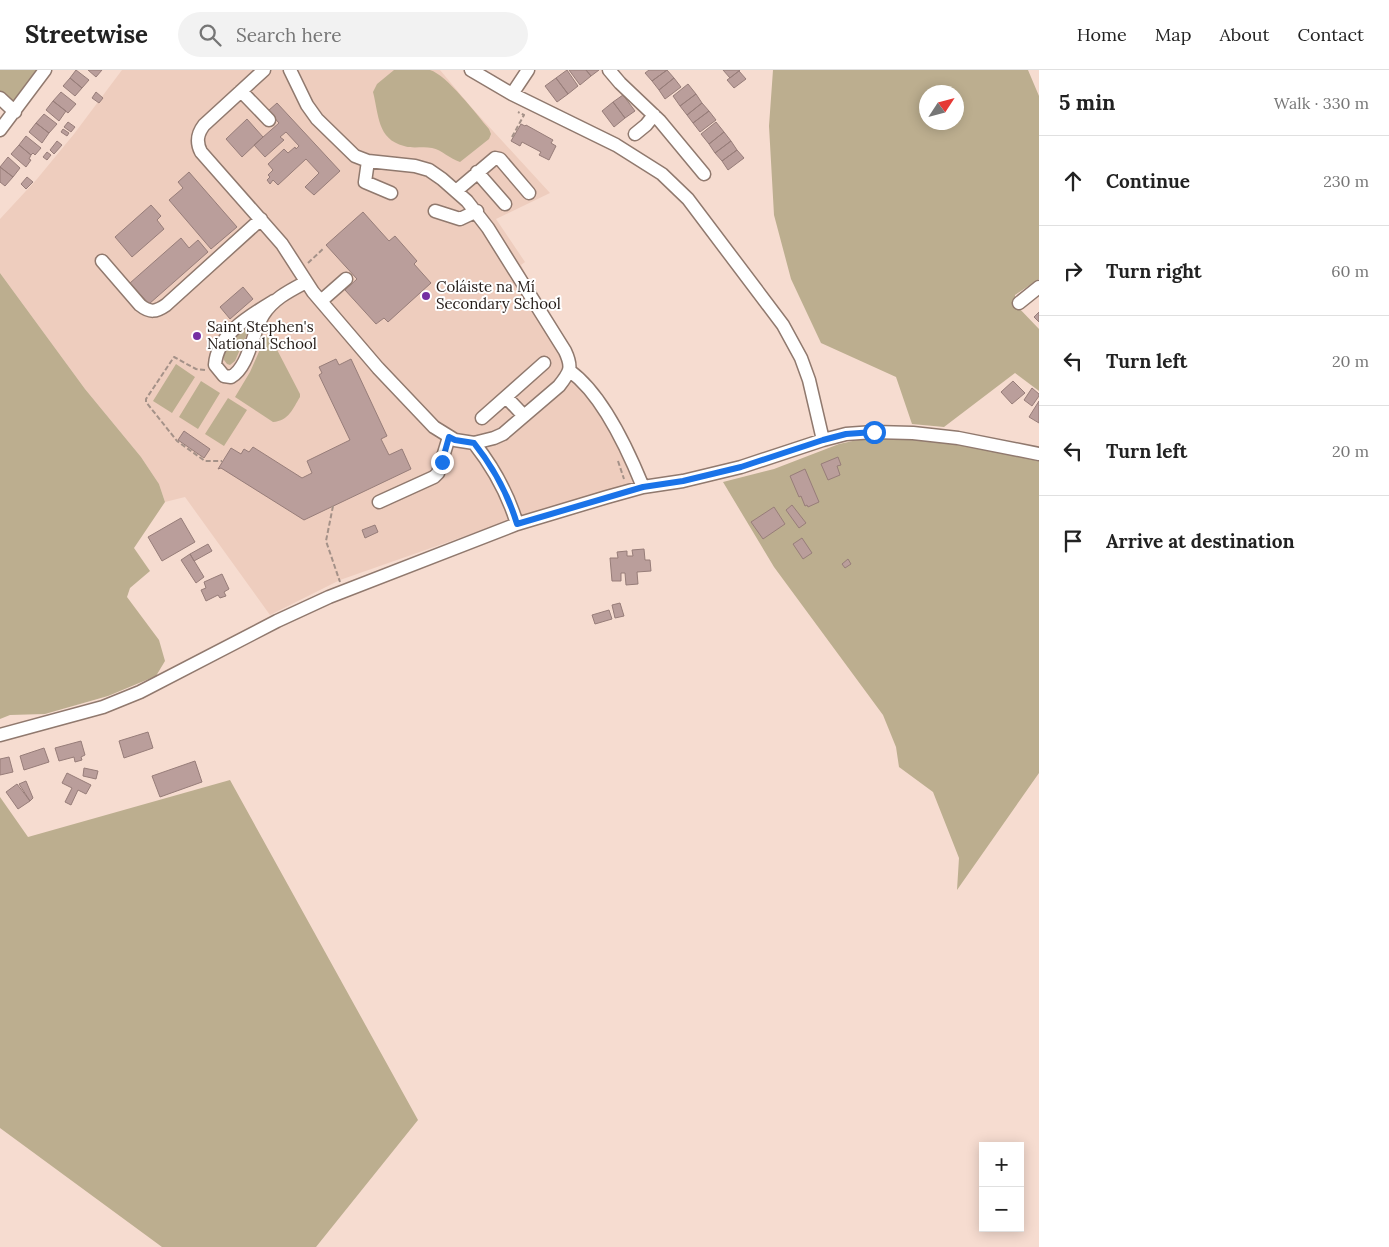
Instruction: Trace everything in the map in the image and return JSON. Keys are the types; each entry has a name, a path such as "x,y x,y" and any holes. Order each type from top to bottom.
{"street":[{"path":"0,130 45,70"},
{"path":"264,70 204,125 199,134 198,145 204,156 288,251 306,282 321,301 378,368 434,427 455,440 474,443 503,434 559,386 570,371 565,351 477,212 438,175 425,169 368,161 355,156 323,126 307,105 289,72"},
{"path":"471,70 512,94 616,145 662,174 688,199 783,325 802,358 823,440"},
{"path":"512,94 528,70"},
{"path":"609,70 678,141 704,174"},
{"path":"241,91 269,120"},
{"path":"0,98 15,112"},
{"path":"636,134 654,116"},
{"path":"456,191 492,159 500,159 528,193"},
{"path":"368,161 365,182 391,192"},
{"path":"477,172 505,204"},
{"path":"435,212 460,219 477,212"},
{"path":"102,261 140,306 147,311 155,312 166,305 261,219"},
{"path":"321,301 346,279"},
{"path":"274,301 260,322 238,371 230,378 224,376 215,365 221,345 229,335 253,314 274,301 306,282"},
{"path":"1019,303 1039,287"},
{"path":"482,418 544,363"},
{"path":"570,371 591,391 610,420 629,454 643,487"},
{"path":"506,397 524,416"},
{"path":"0,735 103,707 140,692 307,606 517,524 643,487 683,481 741,467 846,434 874,432 913,433 958,438 1039,454"},
{"path":"379,502 434,477 440,470 449,437"},
{"path":"474,443 488,461 511,503 517,524"}],"path":[{"path":"512,137 524,115 518,112"},
{"path":"304,266 324,248"},
{"path":"205,370 196,369 174,357 146,399 146,402 177,442 205,461 222,461"},
{"path":"616,455 624,479"},
{"path":"333,506 326,541 344,591"}],"shaded area":[{"path":"0,70 39,70 14,103 0,91"},
{"path":"122,70 440,70 471,107 550,193 496,219 525,262 521,265 575,369 646,482 505,522 340,580 270,615 185,497 165,502 159,484 141,457 85,389 0,273 0,219 37,179 74,134"},
{"path":"394,70 430,70 437,73 461,96 489,129 491,134 489,139 460,162 436,149 429,147 407,147 395,143 384,132 378,117 373,92 377,84"},
{"path":"773,70 1028,70 1039,96 1039,279 1015,295 1015,304 1039,329 1039,391 1015,373 944,427 912,424 896,377 821,343 791,279 774,215 769,126"},
{"path":"0,273 85,389 141,457 159,484 165,502 134,548 150,571 130,588 127,597 159,640 165,661 156,676 108,696 45,714 10,715 0,719"},
{"path":"253,320 235,361 230,365 227,364 224,360 227,348 234,337"},
{"path":"267,336 272,340 300,394 287,417 273,422 235,397 250,372"},
{"path":"176,364 195,377 172,413 153,401"},
{"path":"201,381 220,393 198,429 179,417"},
{"path":"228,398 247,410 224,446 205,434"},
{"path":"862,439 917,439 946,442 1039,461 1039,773 957,890 959,858 933,792 899,767 896,747 883,715 774,567 723,482 774,469 839,444"},
{"path":"230,780 418,1120 316,1247 162,1247 0,1128 0,797 28,837"}],"building":[{"path":"76,70 89,80 82,88 70,78"},
{"path":"88,70 102,70 96,77"},
{"path":"567,70 578,86 568,94 556,78"},
{"path":"569,70 586,70 591,76 580,85"},
{"path":"586,70 599,70 591,76"},
{"path":"649,70 667,70 652,81 645,73"},
{"path":"667,70 674,78 659,90 652,81"},
{"path":"723,70 740,70 730,78"},
{"path":"739,71 746,79 734,88 727,80"},
{"path":"70,78 82,88 75,96 63,86"},
{"path":"556,78 568,94 557,102 545,86"},
{"path":"674,78 681,87 665,99 659,90"},
{"path":"688,84 696,94 680,106 673,96"},
{"path":"61,92 76,104 68,113 53,101"},
{"path":"96,92 103,98 99,103 92,98"},
{"path":"696,94 702,103 687,115 680,106"},
{"path":"623,95 635,111 625,118 613,102"},
{"path":"53,101 66,111 59,121 46,110"},
{"path":"613,102 625,118 614,127 602,111"},
{"path":"277,103 340,171 314,195 305,187 319,173 306,159 278,185 273,180 270,184 267,180 270,177 268,175 273,170 268,164 284,149 288,153 299,146 286,132 280,137 284,140 265,157 254,145 279,123 268,111"},
{"path":"702,103 709,111 693,123 687,115"},
{"path":"709,111 716,120 700,132 693,123"},
{"path":"44,114 57,124 49,133 36,123"},
{"path":"247,119 263,137 242,157 226,139"},
{"path":"68,122 75,127 71,132 64,127"},
{"path":"716,122 724,132 709,144 701,134"},
{"path":"36,123 49,133 42,143 29,132"},
{"path":"521,124 553,140 551,143 556,146 549,160 539,155 541,152 522,142 520,146 511,141"},
{"path":"63,129 69,133 67,136 61,132"},
{"path":"724,132 731,141 715,153 709,144"},
{"path":"26,136 41,148 35,155 33,153 31,155 19,145"},
{"path":"57,141 62,145 54,154 50,150"},
{"path":"731,141 737,150 722,161 715,153"},
{"path":"19,145 31,155 29,159 31,160 26,167 11,154"},
{"path":"737,150 744,158 728,170 722,161"},
{"path":"47,152 51,155 47,160 43,157"},
{"path":"8,157 20,168 13,177 0,167"},
{"path":"0,167 13,177 5,186 0,182"},
{"path":"189,172 237,227 211,249 169,200 183,188 178,182"},
{"path":"27,177 33,182 26,189 21,184"},
{"path":"151,205 161,216 157,220 164,229 132,257 115,237"},
{"path":"363,212 389,241 395,236 417,261 414,264 431,283 388,322 384,318 376,324 345,290 357,279 326,245"},
{"path":"181,238 189,248 198,240 208,252 149,304 130,283"},
{"path":"243,287 253,299 230,319 220,307"},
{"path":"1039,312 1039,322 1034,317"},
{"path":"336,359 339,365 351,359 387,436 381,439 389,455 402,449 411,469 304,520 221,468 218,469 231,448 241,454 244,449 249,452 253,447 302,478 312,473 307,461 350,440 319,375 322,373 319,367"},
{"path":"1013,381 1025,393 1012,404 1001,392"},
{"path":"1032,388 1039,396 1032,406 1024,400"},
{"path":"1039,401 1039,423 1029,417"},
{"path":"184,431 210,449 204,458 178,440"},
{"path":"838,457 841,465 837,466 840,475 828,480 821,464"},
{"path":"805,469 819,502 808,507 807,505 805,506 801,496 799,497 790,476"},
{"path":"792,505 806,523 799,528 786,510"},
{"path":"774,507 785,524 763,539 751,522"},
{"path":"181,518 195,542 162,561 148,537"},
{"path":"375,525 378,532 365,538 362,530"},
{"path":"802,538 812,553 803,559 793,544"},
{"path":"208,544 212,551 194,561 190,554"},
{"path":"644,549 645,560 650,560 651,571 637,572 638,584 626,585 625,573 621,573 621,581 612,581 610,558 618,558 617,552 627,551 627,556 633,556 632,550"},
{"path":"190,554 204,577 196,583 181,560"},
{"path":"848,559 851,564 845,568 842,564"},
{"path":"222,574 229,589 224,592 226,596 220,598 218,595 206,601 201,590 206,588 204,582"},
{"path":"620,603 624,616 615,618 612,605"},
{"path":"609,610 612,619 595,624 592,615"},
{"path":"148,732 153,748 124,758 119,741"},
{"path":"81,741 85,755 81,757 82,760 75,762 74,757 59,761 55,748"},
{"path":"44,748 49,762 24,770 20,756"},
{"path":"9,757 13,772 0,775 0,759"},
{"path":"195,761 202,782 160,797 152,776"},
{"path":"84,768 98,771 96,779 83,776"},
{"path":"67,773 91,785 86,794 78,790 71,805 65,802 72,788 62,783"},
{"path":"26,781 33,798 30,801 19,784"},
{"path":"17,784 30,801 18,809 6,792"}],"place":[{"name":"Coláiste na Mí Secondary School","path":"426,296"},
{"name":"Saint Stephen's National School","path":"197,336"}],"route":[{"path":"442,462 449,437 455,440 474,443 488,461 511,503 517,524 607,496 741,467 846,434 874,432"}]}
